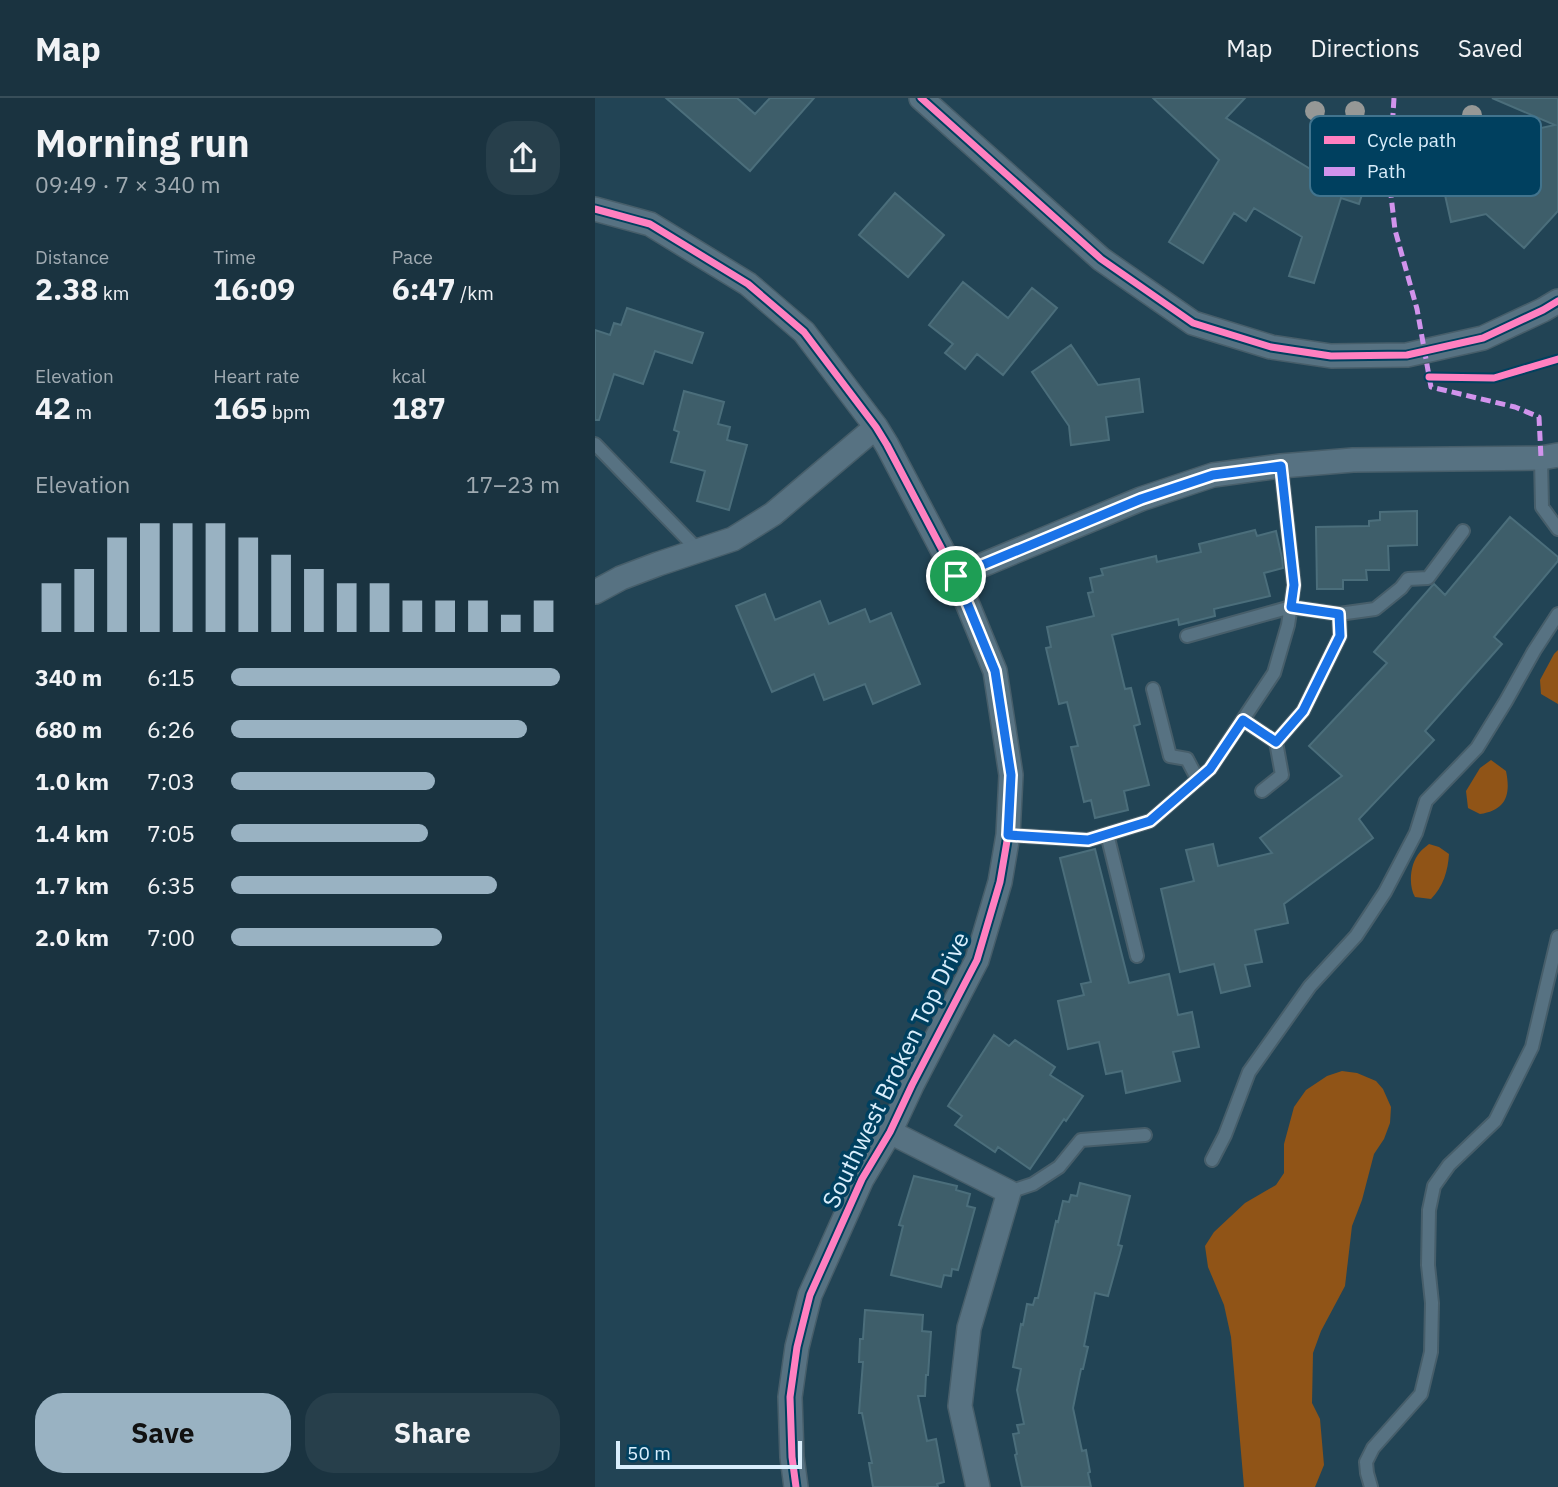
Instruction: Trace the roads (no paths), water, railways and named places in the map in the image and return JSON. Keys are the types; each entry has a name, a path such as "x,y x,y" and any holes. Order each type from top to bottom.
{"street":[{"path":"921,98 1101,258 1193,323 1271,347 1331,356 1407,355 1483,338 1558,301"},
{"name":"Southwest Broken Top Drive","path":"595,209 650,224 748,284 804,332 876,426 956,576 995,671 1011,775 1008,835 1000,883 977,960 890,1132 862,1179 810,1295 796,1347 790,1397 796,1487"},
{"path":"595,592 621,578 733,539 773,514 876,426"},
{"path":"956,576 1141,499 1213,475 1353,460 1552,457"},
{"path":"890,1132 1009,1192 969,1328 960,1406 978,1487"}],"lane":[{"path":"595,444 699,551"},
{"path":"1552,457 1542,507 1558,529"},
{"path":"1008,835 1088,840 1150,821 1210,769 1273,673 1288,625 1294,585 1281,466"},
{"path":"1187,636 1291,607 1339,614 1375,609 1408,579 1428,578 1464,531"},
{"path":"1276,742 1303,711 1340,636 1339,614"},
{"path":"1212,1160 1225,1135 1249,1072 1310,986 1356,936 1385,892 1416,833 1426,801 1477,748 1558,614"},
{"path":"1153,689 1170,756 1187,759 1198,780"},
{"path":"1243,720 1276,742 1282,775 1262,790"},
{"path":"1107,834 1137,956"},
{"path":"1371,1487 1366,1462 1373,1448 1421,1394 1431,1352 1429,1210 1434,1186 1449,1165 1495,1121 1532,1047 1558,937"},
{"path":"1009,1192 1033,1184 1059,1167 1081,1140 1145,1135"}]}
